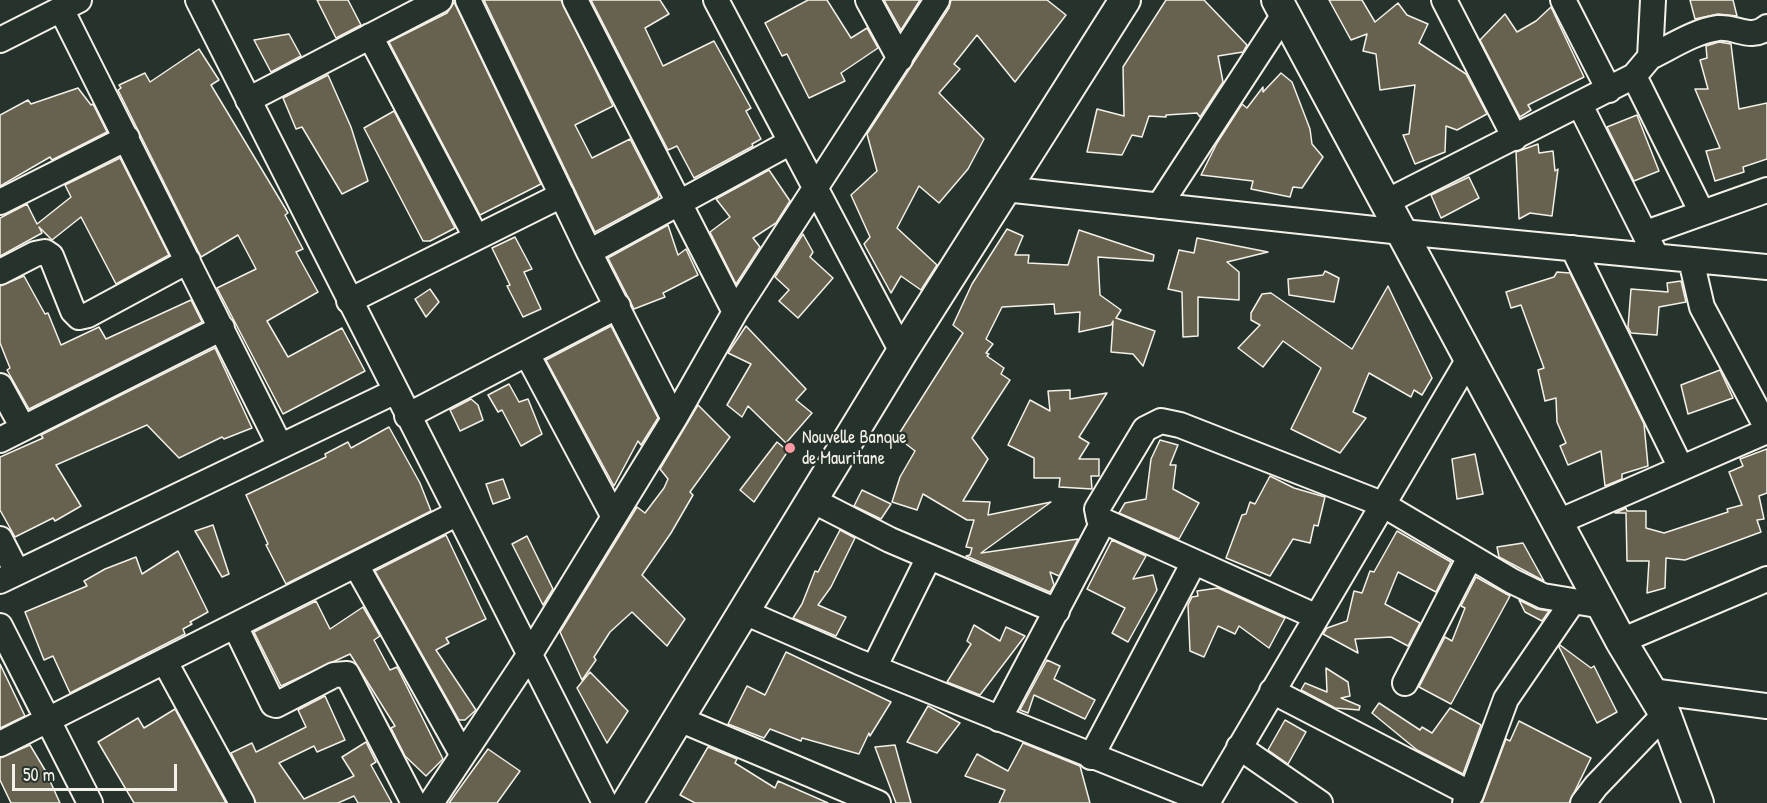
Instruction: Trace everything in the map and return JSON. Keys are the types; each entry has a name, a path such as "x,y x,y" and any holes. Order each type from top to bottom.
{"street":[{"path":"198,0 394,392 605,803"},
{"path":"248,100 440,0"},
{"path":"468,0 589,252 674,419"},
{"path":"575,0 735,312"},
{"path":"716,0 902,352"},
{"path":"868,0 900,59"},
{"path":"431,803 530,654 674,419 735,312 937,0"},
{"path":"627,803 902,352 1125,0"},
{"path":"1444,0 1515,138"},
{"path":"1563,0 1609,90"},
{"path":"1650,57 1653,0"},
{"path":"0,40 70,4 127,138 280,446"},
{"path":"1159,206 1284,5"},
{"path":"1284,5 1402,232 1622,641 1658,703 1698,803"},
{"path":"1386,202 1609,90 1634,76 1650,57 1704,31 1721,27 1753,34 1767,27"},
{"path":"370,36 476,237"},
{"path":"1634,76 1702,213"},
{"path":"1580,105 1656,256"},
{"path":"0,202 127,138"},
{"path":"589,252 791,142"},
{"path":"1005,189 1402,232 1767,267"},
{"path":"1646,233 1767,190"},
{"path":"349,301 562,195"},
{"path":"1573,248 1681,468"},
{"path":"0,272 35,254 45,252 51,256 73,310 79,316 88,315 188,261"},
{"path":"1558,522 1767,430 1702,308 1691,260"},
{"path":"407,416 618,306"},
{"path":"0,440 222,328"},
{"path":"527,354 614,518"},
{"path":"744,612 874,668 1207,803 1315,616 1470,357"},
{"path":"0,386 23,428"},
{"path":"0,539 8,576 394,392"},
{"path":"1315,616 1103,522 1097,509 1145,429 1161,421 1179,425 1382,504 1470,557 1543,596 1603,606"},
{"path":"812,500 929,557 1057,611"},
{"path":"0,744 458,513"},
{"path":"999,719 1103,522"},
{"path":"874,668 929,557"},
{"path":"1405,683 1470,557"},
{"path":"1091,757 1194,562"},
{"path":"356,565 462,754"},
{"path":"1622,641 1767,579"},
{"path":"1272,691 1468,799 1506,699 1573,601"},
{"path":"0,626 90,803"},
{"path":"235,626 273,704 276,705 334,675 347,674 352,679 414,803"},
{"path":"165,662 242,803"},
{"path":"1658,703 1767,706"},
{"path":"1583,803 1658,703"},
{"path":"679,719 878,803"},
{"path":"1239,747 1320,803"}],"building":[{"path":"317,0 348,0 361,25 336,38"},
{"path":"484,0 561,0 613,106 575,125 592,158 630,139 659,195 658,198 595,232"},
{"path":"591,0 660,0 669,14 645,28 663,66 714,41 751,108 746,111 761,139 752,144 753,146 694,178 677,146 668,150"},
{"path":"808,0 827,0 851,38 867,28 878,48 841,73 845,81 809,98 787,54 782,56 765,23"},
{"path":"884,0 920,0 901,30"},
{"path":"951,0 1047,0 1066,15 1015,82 977,35 954,64 960,69 939,93 984,139 968,169 939,203 919,186 897,228 937,265 921,290 901,276 891,293 864,244 870,237 851,195 877,171 867,134 949,8"},
{"path":"1166,0 1204,0 1247,45 1243,52 1218,56 1223,82 1200,117 1197,113 1166,115 1166,117 1149,116 1142,137 1132,135 1122,155 1087,152 1097,109 1124,116 1123,67"},
{"path":"1329,0 1362,0 1375,22 1398,3 1407,15 1428,24 1419,43 1466,74 1487,114 1457,130 1446,126 1445,152 1415,164 1403,135 1409,134 1415,85 1380,90 1376,54 1363,51 1367,34 1351,40"},
{"path":"1690,0 1733,0 1737,16 1718,14 1695,19"},
{"path":"454,2 541,184 480,215 389,42 447,13"},
{"path":"1551,7 1584,77 1528,105 1531,110 1520,117 1480,40 1505,14 1517,32 1536,21"},
{"path":"289,34 301,56 271,72 254,40"},
{"path":"1719,42 1731,44 1739,109 1767,103 1767,159 1743,167 1744,172 1715,181 1706,151 1720,148 1695,89 1708,89 1700,60 1707,58 1706,46"},
{"path":"199,49 219,80 211,85 288,213 285,215 303,249 296,252 318,292 267,321 288,357 342,328 365,371 283,414 217,288 256,269 238,235 201,257 118,90 121,88 119,85 145,73 150,82"},
{"path":"1281,73 1292,82 1310,129 1312,144 1323,157 1302,188 1293,187 1290,197 1251,189 1253,181 1201,175 1217,143 1242,104 1247,108 1263,87 1263,92"},
{"path":"328,75 351,127 368,181 342,194 302,127 296,129 283,98"},
{"path":"78,88 91,105 93,104 107,132 52,160 50,157 0,186 0,115 28,100 31,104"},
{"path":"394,111 455,228 430,241 423,241 364,128"},
{"path":"1637,115 1659,171 1634,181 1607,127"},
{"path":"1538,144 1539,153 1553,151 1555,171 1558,169 1552,216 1530,213 1519,219 1516,152"},
{"path":"120,158 169,255 116,284 81,217 52,240 39,227 42,233 0,256 0,218 27,204 37,224 71,197 65,185"},
{"path":"769,170 790,201 776,223 753,238 760,247 736,284 710,232 730,217 716,199"},
{"path":"1469,177 1479,198 1441,218 1431,195"},
{"path":"668,225 678,255 686,249 698,275 663,293 665,297 634,309 608,258"},
{"path":"1007,229 1023,236 1015,255 1029,255 1028,263 1068,265 1079,230 1154,255 1153,261 1098,257 1100,295 1121,310 1116,318 1155,331 1143,366 1133,354 1111,352 1113,321 1111,325 1079,332 1080,312 1055,314 1054,304 1002,307 986,339 993,344 986,353 989,354 987,356 1004,368 1001,374 1010,380 972,438 988,459 963,501 990,502 988,515 1051,502 981,553 1078,539 1059,576 1050,572 1054,585 1050,592 966,556 970,555 972,548 966,547 974,520 967,520 923,494 917,510 892,502 900,477 915,451 897,437 963,333 953,325 972,284"},
{"path":"803,234 813,252 810,257 833,278 798,318 779,301 789,290 775,277"},
{"path":"515,237 532,269 524,272 541,309 523,317 507,286 510,285 492,248"},
{"path":"1197,238 1268,252 1227,262 1239,272 1239,300 1198,297 1198,336 1183,337 1182,292 1168,289 1179,250 1194,253"},
{"path":"1325,271 1339,278 1334,302 1289,295 1288,279 1323,275"},
{"path":"1557,272 1570,273 1644,424 1648,466 1622,474 1622,479 1605,486 1601,451 1568,465 1560,446 1566,443 1557,422 1556,398 1545,401 1538,370 1544,368 1521,305 1511,308 1506,292 1554,277"},
{"path":"24,276 45,314 48,313 61,345 99,327 106,339 191,300 202,322 29,409 7,370 10,368 0,343 0,286"},
{"path":"1681,281 1686,302 1659,307 1657,335 1631,333 1628,327 1631,289 1668,292 1667,283"},
{"path":"1388,286 1432,378 1422,395 1414,390 1411,397 1369,373 1353,412 1366,418 1340,453 1291,429 1321,368 1283,341 1263,367 1238,348 1260,325 1251,320 1251,313 1262,294 1271,293 1352,349"},
{"path":"430,289 439,302 426,317 415,299"},
{"path":"611,326 658,418 641,445 638,441 614,486 546,360"},
{"path":"746,326 806,389 796,400 812,413 786,443 748,406 742,417 727,405 751,364 728,353"},
{"path":"215,348 252,428 224,439 222,437 179,458 147,425 56,465 81,506 55,521 53,518 15,537 0,510 0,457 43,438 41,435"},
{"path":"1720,370 1733,398 1688,414 1681,385"},
{"path":"509,384 519,402 528,399 542,434 521,446 502,410 498,412 488,395"},
{"path":"1070,390 1070,399 1107,393 1079,437 1089,443 1079,459 1099,459 1099,476 1091,476 1092,489 1059,487 1060,478 1034,478 1034,458 1008,445 1030,400 1050,411 1048,391"},
{"path":"471,399 478,405 483,420 460,431 450,410"},
{"path":"698,405 730,437 690,492 693,495 671,533 642,575 685,619 667,646 632,612 610,632 594,657 596,660 582,680 560,632 637,507 645,513 664,488 668,479 660,469"},
{"path":"389,427 420,483 431,511 286,584 266,545 268,544 246,495 326,457 325,454 348,442 351,448"},
{"path":"1160,440 1178,445 1170,465 1176,465 1173,489 1199,503 1179,539 1119,513 1125,503 1146,499 1151,459"},
{"path":"777,442 788,451 754,502 740,490"},
{"path":"1767,449 1767,493 1759,496 1764,519 1757,520 1761,532 1685,560 1666,558 1665,588 1647,593 1649,561 1627,561 1626,513 1615,513 1626,508 1627,511 1646,511 1646,528 1664,533 1728,512 1727,509 1742,505 1729,472 1743,466 1740,459"},
{"path":"1475,454 1483,494 1457,499 1452,459"},
{"path":"1270,476 1294,488 1325,497 1318,526 1314,525 1310,543 1293,539 1270,576 1226,558 1242,515 1246,514 1250,502 1255,504"},
{"path":"503,479 510,498 493,504 486,484"},
{"path":"862,490 891,504 881,519 854,506"},
{"path":"213,525 229,574 222,577 195,531"},
{"path":"840,530 855,538 831,587 818,605 846,617 836,636 793,618 802,604 815,571 818,572"},
{"path":"1397,531 1451,562 1436,592 1398,572 1385,604 1420,623 1408,646 1391,637 1355,639 1358,653 1323,634 1327,628 1347,621 1354,591 1362,593 1370,571 1374,572"},
{"path":"446,535 486,619 446,638 449,643 436,650 476,710 465,720 459,720 375,571"},
{"path":"527,536 553,589 543,605 512,544"},
{"path":"1112,540 1146,556 1133,579 1153,575 1157,590 1128,642 1112,633 1125,608 1087,589"},
{"path":"1523,543 1544,581 1499,557 1497,547"},
{"path":"178,551 208,612 190,622 192,624 183,629 185,634 70,693 53,656 44,660 25,612 87,586 84,581 105,569 136,557 142,574"},
{"path":"1476,577 1510,596 1451,704 1419,687 1445,637 1452,641 1465,608 1461,606"},
{"path":"1218,588 1285,618 1269,648 1239,626 1235,634 1218,626 1204,657 1190,651 1188,605 1192,597 1198,596 1197,591"},
{"path":"1519,600 1537,609 1549,611 1542,621 1525,612"},
{"path":"316,601 330,629 363,607 380,636 374,640 390,670 397,667 443,759 426,776 405,756 391,728 395,726 350,654 281,686 254,632"},
{"path":"974,625 1000,641 1006,627 1025,636 980,695 947,682 971,644 967,641"},
{"path":"1560,645 1591,668 1594,666 1617,712 1597,723"},
{"path":"786,652 891,702 870,736 869,733 859,754 802,738 801,741 770,729 764,738 728,724 747,686 765,695"},
{"path":"1047,660 1060,666 1054,679 1095,700 1085,719 1034,695 1028,713 1020,710"},
{"path":"0,664 25,716 0,728"},
{"path":"1326,668 1348,682 1350,696 1341,698 1360,706 1359,710 1335,708 1301,690 1305,683 1327,692"},
{"path":"590,672 628,711 607,743 577,688"},
{"path":"325,696 345,740 317,752 314,746 279,763 304,799 354,776 342,757 366,742 376,762 371,765 392,803 358,803 354,796 338,803 256,803 231,753 252,743 256,752 306,727 298,710"},
{"path":"1379,703 1420,730 1422,727 1432,733 1450,708 1481,725 1463,774 1417,750 1372,713"},
{"path":"928,706 960,723 937,753 907,742"},
{"path":"175,709 226,803 134,803 98,742 138,718 144,728"},
{"path":"1285,720 1306,732 1288,764 1268,750"},
{"path":"1519,721 1591,758 1569,803 1482,803 1506,739 1510,741"},
{"path":"1023,743 1080,766 1090,803 999,803 1005,790 965,776 977,754 1008,771"},
{"path":"30,745 45,770 60,803 11,803 0,780 0,758"},
{"path":"895,745 911,803 896,803 875,747"},
{"path":"708,747 737,759 735,763 775,788 778,781 828,803 695,803 680,795"},
{"path":"488,749 520,771 497,803 449,803"}],"place":[{"name":"Nouvelle Banque de Mauritane","path":"790,448"}]}
